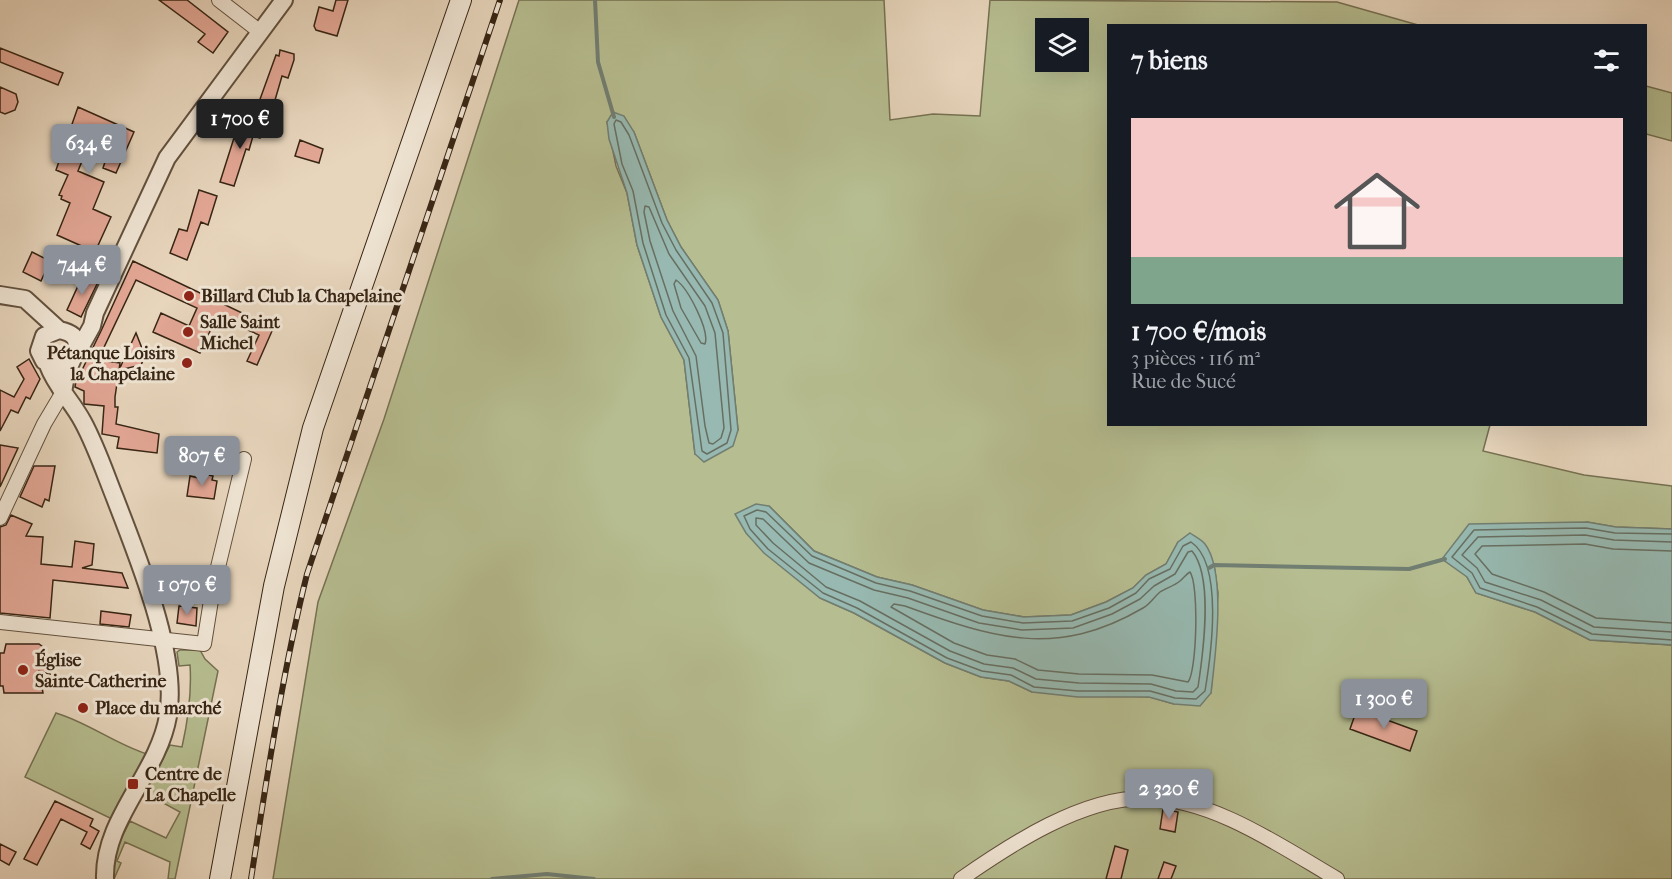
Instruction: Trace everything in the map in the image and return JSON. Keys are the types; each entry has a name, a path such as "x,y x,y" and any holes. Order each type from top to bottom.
{"main road":[{"path":"220,879 274,586 313,428 462,0"}],"street":[{"path":"219,0 259,31"},
{"path":"0,518 44,424 63,392 74,358 92,326 95,313 167,158 284,0"},
{"path":"0,295 25,299 62,331 74,337 74,358"},
{"path":"18,297 33,320 41,341 39,351 48,365 55,384 84,423 103,468 138,562 161,638 171,697 163,740 108,848 105,879"},
{"path":"41,341 49,333 62,331 85,322 95,313"},
{"path":"48,365 57,368 74,358"},
{"path":"0,622 204,644 213,588 244,459"},
{"path":"961,879 1036,833 1086,809 1119,800 1145,798 1186,804 1237,823 1337,879"}],"green space":[{"path":"519,0 884,0 890,120 933,114 980,116 990,0 1337,2 1414,24 1107,24 1107,426 1490,426 1483,451 1584,475 1672,486 1672,529 1615,527 1587,522 1467,577 1476,593 1535,612 1590,640 1672,645 1672,879 273,879 318,602 384,419","holes":["607,122 634,132 667,220 681,247 718,300 728,331 738,430 695,454 684,360 661,317 637,245 627,193 616,166","769,506 814,551 877,577 912,585 983,610 1024,617 1071,615 1106,602 1133,588 1146,575 1166,564 1178,542 1214,565 1218,593 1211,693 1174,704 1150,697 1032,692 1009,681 981,677 945,663 854,613 820,598"]},
{"path":"1647,86 1672,93 1672,141 1647,134"},
{"path":"200,650 205,659 218,671 175,879 168,879 170,862 125,842 117,861 121,863 114,879 115,851 130,821 166,838 180,812 145,793 170,745 182,747 189,707 190,665 179,666 177,652"},
{"path":"56,713 147,754 112,819 25,777"}],"water":[{"path":"613,112 624,116 634,132 667,220 681,247 718,300 728,331 738,430 733,446 704,462 695,454 684,360 661,317 637,245 627,193 609,139 607,122"},
{"path":"756,504 769,506 814,551 877,577 912,585 983,610 1024,617 1071,615 1106,602 1133,588 1146,575 1166,564 1178,542 1190,533 1205,544 1212,557 1216,575 1218,616 1211,693 1200,706 1174,704 1149,697 1078,697 1032,692 1009,681 981,677 945,663 854,613 820,598 764,553 746,533 735,514"},
{"path":"1587,522 1616,527 1672,529 1672,645 1590,640 1535,612 1476,593 1467,577 1442,559 1469,524"}],"building":[{"path":"159,0 187,0 228,32 213,53 198,42 205,34"},
{"path":"336,0 348,0 337,36 316,30 314,26 319,7 333,11"},
{"path":"0,48 63,73 58,85 0,62"},
{"path":"280,50 294,54 294,60 288,78 282,76 273,107 259,102 276,55 279,56"},
{"path":"0,87 16,94 18,102 15,110 5,114 0,112"},
{"path":"78,107 134,132 116,173 103,168 106,159 86,151 78,171 104,182 93,209 111,217 95,252 57,235 70,203 61,199 62,196 59,195 68,175 56,170"},
{"path":"240,119 264,126 260,138 253,136 249,150 246,149 234,186 220,182"},
{"path":"300,140 323,149 319,163 295,156"},
{"path":"199,190 217,196 208,225 201,222 187,260 170,253 179,229 187,231"},
{"path":"32,252 50,261 41,281 23,272"},
{"path":"133,261 265,324 267,318 276,322 257,365 247,361 259,335 217,316 200,353 153,332 161,313 189,326 197,308 136,280 98,360 120,363 115,407 118,407 116,424 159,434 157,453 117,448 119,437 102,434 104,406 84,404 84,391 75,387 77,374 80,369 82,370"},
{"path":"83,275 98,282 81,317 67,310"},
{"path":"136,333 145,356 141,365 119,370"},
{"path":"29,359 40,379 30,399 26,397 18,413 11,410 0,431 0,390 14,397 24,379 17,367"},
{"path":"0,445 18,448 0,487"},
{"path":"34,466 55,466 49,501 45,499 42,507 20,497"},
{"path":"200,473 213,476 212,480 217,481 214,499 187,496 190,476 199,478"},
{"path":"11,515 32,524 26,536 43,537 41,564 72,567 75,541 94,544 92,565 82,568 122,573 128,588 53,580 50,618 0,613 0,527 6,525"},
{"path":"164,566 200,567 200,584 158,583 158,573 164,573"},
{"path":"179,606 197,608 196,626 177,623"},
{"path":"101,611 131,615 129,627 100,624"},
{"name":"Église Sainte-Catherine","path":"6,644 39,644 43,647 50,674 39,671 43,693 4,693 3,686 0,686 0,653 4,653"},
{"path":"1357,709 1417,731 1410,751 1350,729"},
{"path":"55,801 93,819 90,826 99,831 90,849 81,844 87,832 61,819 37,865 24,859"},
{"path":"1163,809 1178,812 1175,832 1160,829"},
{"path":"0,844 16,852 9,865 0,860"},
{"path":"1115,846 1128,850 1121,879 1106,879"},
{"path":"1164,862 1176,866 1171,879 1158,879"}],"waterway":[{"path":"595,0 598,62 614,117"},
{"path":"1209,568 1214,565 1409,569 1445,559"},
{"path":"492,879 547,874 594,879"}],"railway":[{"path":"251,879 269,764 307,574 500,0"}],"place":[{"name":"Billard Club la Chapelaine","path":"189,296"},
{"name":"Salle Saint Michel","path":"188,332"},
{"name":"Pétanque Loisirs la Chapelaine","path":"187,363"},
{"name":"Église Sainte-Catherine","path":"23,670"},
{"name":"Place du marché","path":"83,708"},
{"name":"Centre de La Chapelle","path":"133,784"}]}
